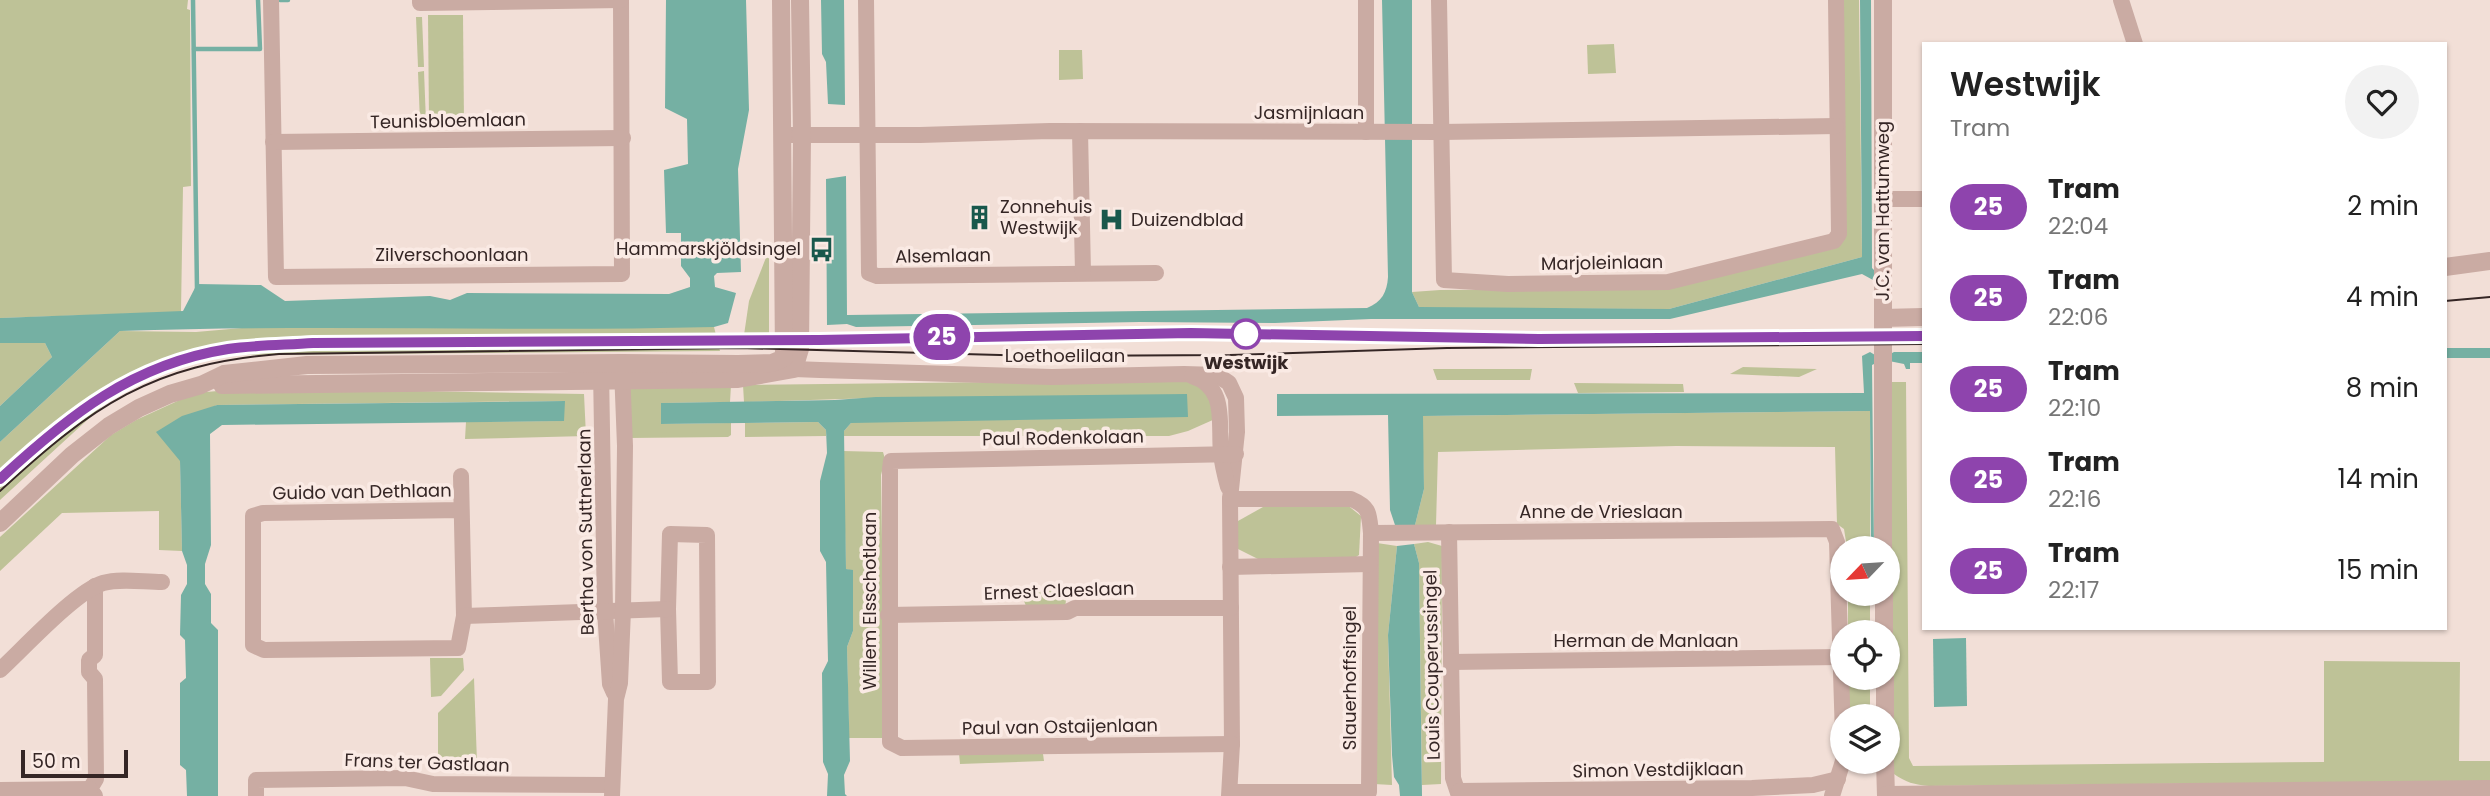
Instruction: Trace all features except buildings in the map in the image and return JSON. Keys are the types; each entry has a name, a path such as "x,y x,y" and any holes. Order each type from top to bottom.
{"street":[{"path":"420,0 420,4 621,0"},
{"name":"Zilverschoonlaan","path":"271,5 276,277 622,274 621,0"},
{"path":"781,0 789,363"},
{"path":"201,385 738,379 789,363 800,349 800,0"},
{"path":"866,0 866,135"},
{"path":"1366,0 1372,132"},
{"name":"Marjoleinlaan","path":"1440,0 1444,280 1508,284 1668,282 1834,241 1839,234 1836,0"},
{"name":"J.C. van Hattumweg","path":"1883,0 1883,536"},
{"path":"2121,0 2134,42"},
{"name":"Jasmijnlaan","path":"783,135 1080,131 1441,132 1836,126"},
{"path":"1080,131 1083,273"},
{"name":"Alsemlaan","path":"866,135 869,273 877,276 1156,273"},
{"name":"Teunisbloemlaan","path":"274,142 623,138"},
{"path":"1882,199 1922,199"},
{"path":"2447,267 2490,261"},
{"path":"1883,318 1922,317"},
{"name":"Bertha von Suttnerlaan","path":"601,363 605,611 610,684 616,699"},
{"name":"Bertha von Suttnerlaan","path":"612,791 623,610 625,446 622,363"},
{"path":"0,523 72,455 109,426 139,408 224,374 307,365 789,363"},
{"name":"Loethoelilaan","path":"789,363 1052,377 1217,375 1229,383 1236,398 1229,454 1232,744 1230,795"},
{"name":"Paul Rodenkolaan","path":"891,461 1229,454"},
{"name":"Willem Elsschotlaan","path":"890,742 888,615 891,461"},
{"name":"Guido van Dethlaan","path":"461,476 464,616 458,648 264,650 253,645 253,516 263,513 461,510"},
{"path":"1230,499 1351,499 1363,504 1369,512 1371,533"},
{"name":"Anne de Vrieslaan","path":"1371,533 1832,529 1837,542 1840,620"},
{"name":"Louis Couperussingel","path":"1449,532 1453,778 1459,794"},
{"name":"Slauerhoffsingel","path":"1230,795 1368,793 1371,533"},
{"path":"670,534 707,535 708,682 670,682 668,609 670,534"},
{"path":"1230,567 1370,564"},
{"path":"0,670 69,605 95,586 107,582 162,582"},
{"path":"0,790 93,793 96,779 95,679 89,672 89,660 95,655 95,586"},
{"name":"Ernest Claeslaan","path":"888,615 1067,612 1075,608 1231,608"},
{"path":"464,616 668,609"},
{"name":"Herman de Manlaan","path":"1451,662 1830,657"},
{"name":"Paul van Ostaijenlaan","path":"890,742 902,748 1232,744"},
{"path":"1832,796 1839,774"},
{"path":"1885,774 1886,796 2490,789"},
{"name":"Frans ter Gastlaan","path":"256,796 256,780 405,778 433,784 612,791"},
{"name":"Simon Vestdijklaan","path":"1459,794 1752,788 1813,785 1838,779"}],"green space":[{"path":"0,0 188,0 191,186 183,187 181,312 0,318"},
{"path":"1841,0 1859,0 1862,257 1669,309 1419,307 1412,292 1669,289 1836,248"},
{"path":"428,15 463,15 464,122 429,122"},
{"path":"416,17 422,17 424,67 418,67"},
{"path":"1614,44 1616,73 1588,74 1587,45"},
{"path":"1059,50 1082,50 1083,79 1059,80"},
{"path":"424,71 426,122 420,122 418,72"},
{"path":"769,250 769,334 744,335 749,301"},
{"path":"299,323 714,327 720,351 222,355 195,358 145,374 121,389 0,500 0,442 120,331 196,332"},
{"path":"0,343 45,343 52,357 0,406"},
{"path":"1743,367 1817,369 1799,377 1730,374"},
{"path":"1433,369 1532,369 1530,380 1437,380"},
{"path":"1176,380 1200,386 1204,390 1211,401 1215,419 1169,436 843,436 851,423 907,397 744,402 743,385"},
{"path":"1888,382 1906,382 1909,758 1913,766 2324,762 2324,661 2460,662 2459,761 2490,761 2490,781 1929,786 1910,783 1894,774 1900,774 1900,704 1893,704 1893,690 1900,690 1900,620 1892,620 1891,606 1900,606 1900,536 1890,536"},
{"path":"1574,383 1683,384 1684,392 1578,393"},
{"path":"628,385 731,385 730,402 661,403 662,424 731,423 731,435 628,438"},
{"path":"252,388 584,394 586,436 465,439 466,422 564,421 564,401 216,405 180,461 182,551 159,550 159,511 62,513 0,571 0,537 111,435 136,420 195,393"},
{"path":"1870,411 1870,536 1845,536 1844,529 1837,524 1835,447 1676,446 1438,452 1436,525 1415,525 1424,489 1422,416"},
{"path":"818,422 826,430 826,436 745,437 745,423"},
{"path":"843,451 883,452 885,459 881,475 885,738 849,738 847,647 853,631 853,571 846,569"},
{"path":"1346,504 1361,516 1359,555 1350,561 1260,560 1238,549 1238,521 1263,507"},
{"path":"1428,542 1442,546 1441,784 1422,785 1419,563 1414,544"},
{"path":"1377,543 1397,546 1388,635 1392,785 1374,784"},
{"path":"1020,591 1067,591 1065,609 1026,606"},
{"path":"1848,606 1870,606 1870,620 1848,620"},
{"path":"430,658 463,658 464,670 441,696 431,697"},
{"path":"474,678 477,763 438,765 438,713"},
{"path":"1848,690 1870,690 1870,704 1849,704"},
{"path":"959,753 1043,754 1044,761 960,764"}],"water":[{"path":"666,0 746,0 749,110 738,169 741,272 717,273 714,276 715,287 736,293 728,323 714,327 640,328 268,328 120,331 0,442 0,406 52,357 45,343 0,343 0,318 183,311 197,284 261,285 285,301 430,296 450,300 467,293 669,294 690,287 690,278 681,266 681,233 666,233 664,170 688,164 687,119 665,108"},
{"path":"821,0 844,0 845,105 828,104 826,62 822,54"},
{"path":"1382,0 1412,0 1412,292 1419,307 1669,309 1862,257 1860,0 1871,0 1872,268 1877,277 1873,280 1862,274 1670,319 1371,319 1275,323 1140,322 856,327 847,324 827,325 826,179 846,176 847,315 1372,306 1383,296 1388,277"},
{"path":"2447,348 2490,348 2490,358 2447,358"},
{"path":"1870,352 1875,355 1876,363 1872,365 1874,536 1871,536 1870,411 1423,416 1424,489 1415,525 1395,525 1390,510 1388,415 1277,416 1277,394 1864,393 1862,356"},
{"path":"1894,352 1922,352 1922,363 1910,363 1910,369 1906,369 1904,364 1889,361 1888,355"},
{"path":"1187,394 1188,417 851,423 844,431 846,569 853,570 853,631 847,647 850,761 844,775 847,796 827,796 828,774 823,762 822,673 828,661 826,562 820,551 820,481 827,453 826,430 818,422 661,424 661,403 876,397"},
{"path":"565,401 564,421 222,425 210,434 211,545 205,564 205,584 211,594 211,623 218,630 218,796 187,796 186,770 180,765 180,683 186,678 185,640 180,635 181,595 187,584 187,565 182,551 180,461 156,432 182,416 217,405"},
{"path":"1414,544 1419,563 1422,796 1400,796 1399,785 1394,777 1392,755 1388,635 1397,546"},
{"path":"1966,638 1967,706 1934,707 1933,639"}],"waterway":[{"path":"193,0 197,290"},
{"path":"194,49 260,49 258,0"},
{"path":"280,0 288,0"}],"tram line":[{"path":"2447,301 2490,297"},
{"path":"810,340 1191,333 1458,338"},
{"name":"25","path":"0,479 65,421 116,387 184,359 250,347 313,343 819,340 1191,333 1539,339 1922,336"},
{"path":"0,491 65,435 126,394 159,379 195,368 234,359 279,354 739,348 1040,356 1230,355 1447,348 1922,344"}],"place":[{"name":"Zonnehuis Westwijk","path":"980,217"},
{"name":"Duizendblad","path":"1111,220"},
{"name":"Hammarskjöldsingel","path":"821,249"},
{"name":"Westwijk","path":"1246,334"}]}
